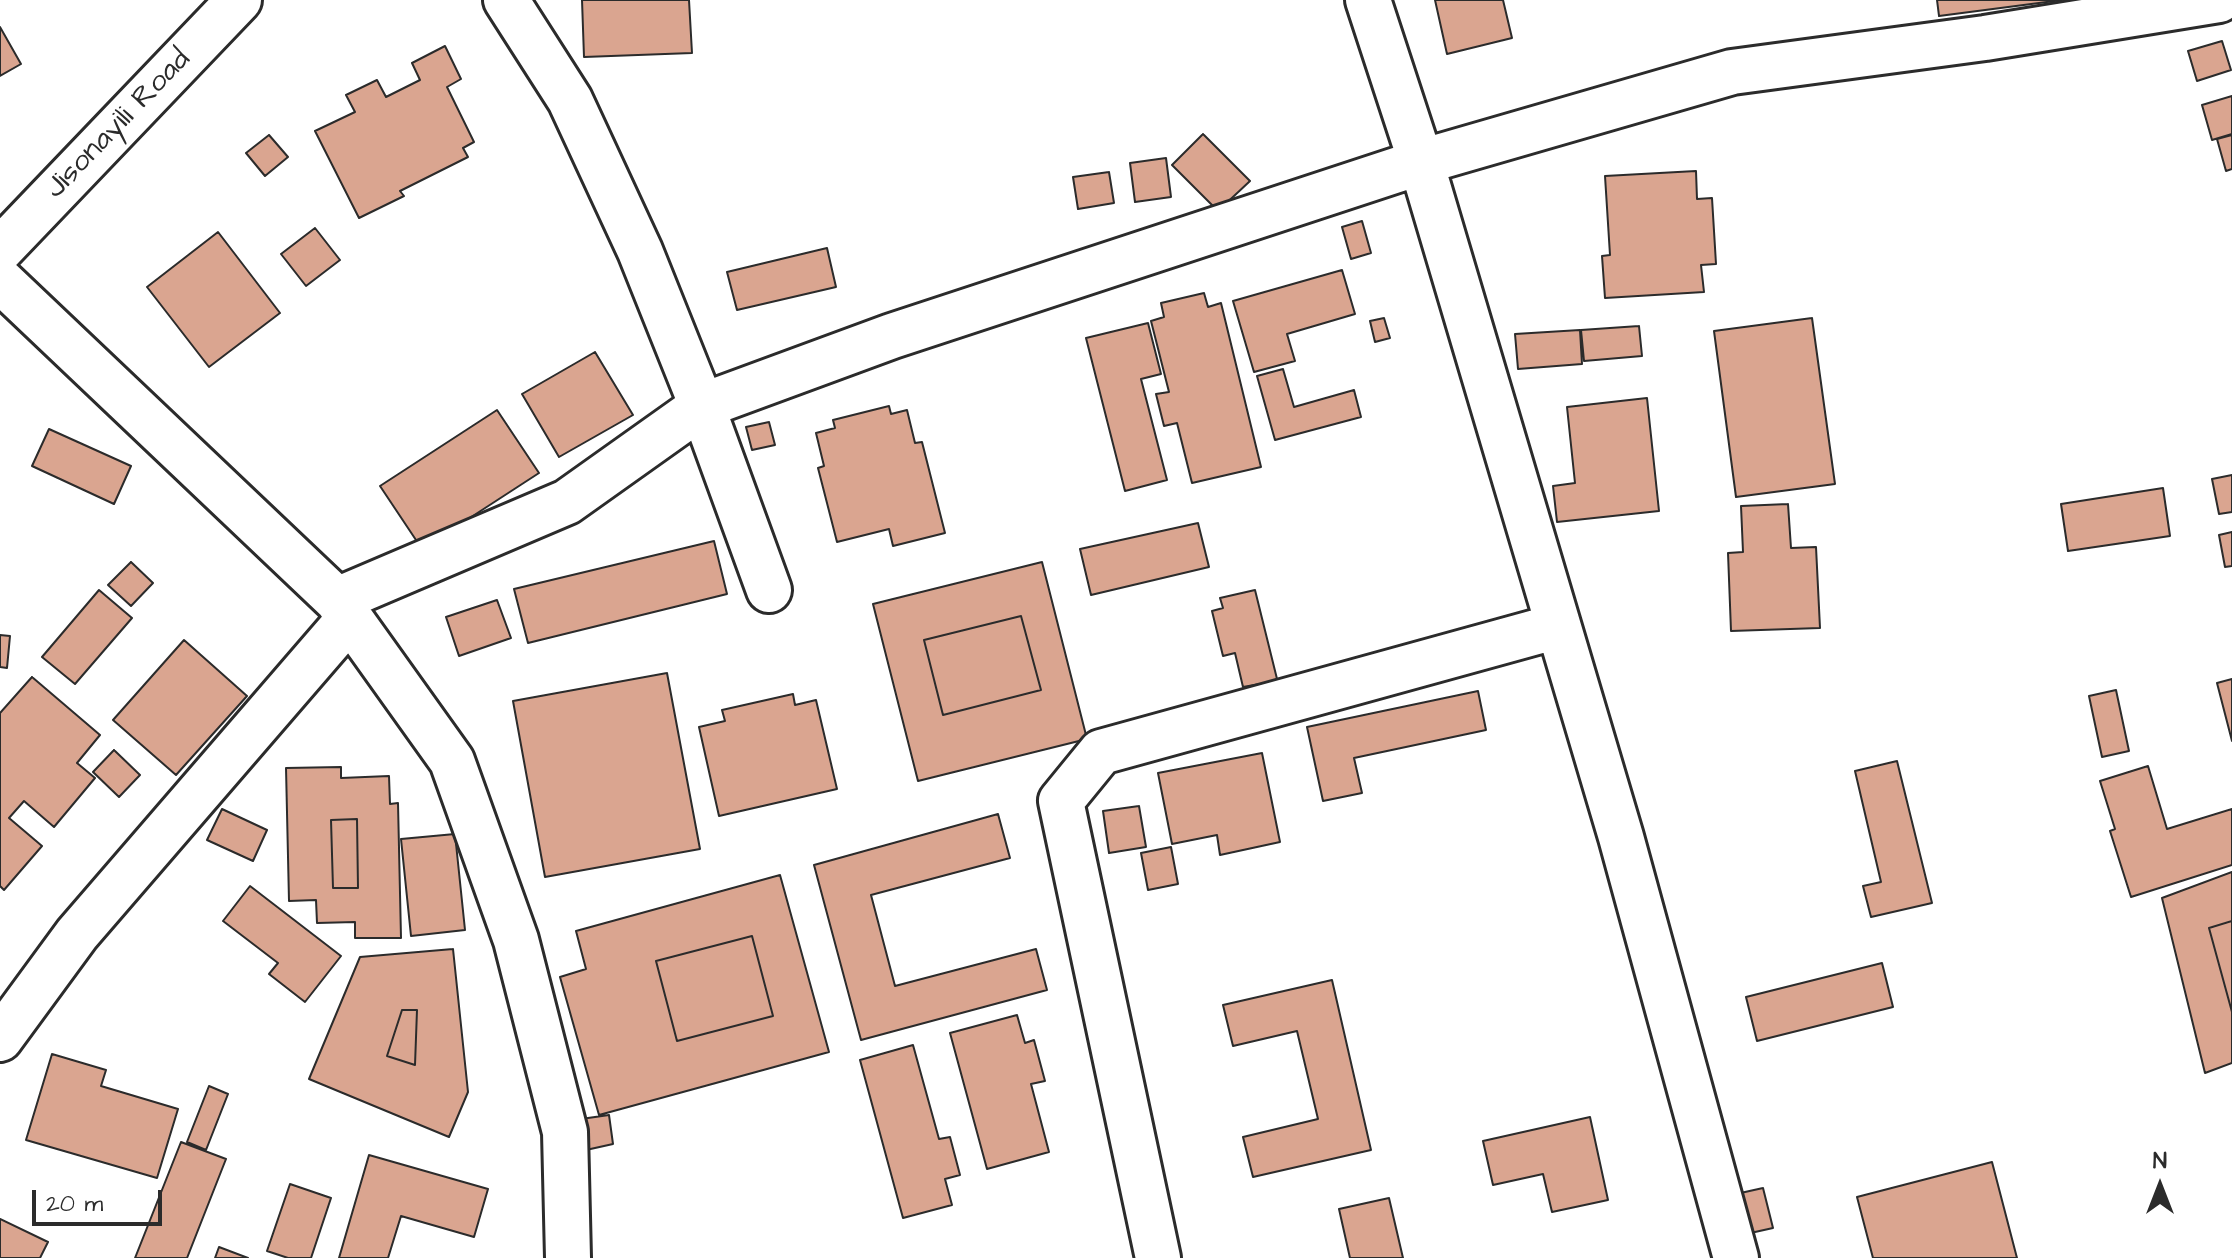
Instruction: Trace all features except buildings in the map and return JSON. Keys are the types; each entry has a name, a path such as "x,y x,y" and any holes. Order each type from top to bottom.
{"street":[{"name":"Jisonayili Road","path":"0,250 239,0"},
{"path":"506,0 570,100 640,251 702,406 769,590"},
{"path":"1368,0 1421,162 1621,837 1736,1258"},
{"path":"0,1039 77,934 342,610 567,502 702,406 892,336 1421,162 1732,72 1985,38 2219,0"},
{"path":"0,280 342,610 452,761 516,940 565,1132 568,1258"},
{"path":"1158,1258 1061,801 1101,752 1558,626"}]}
